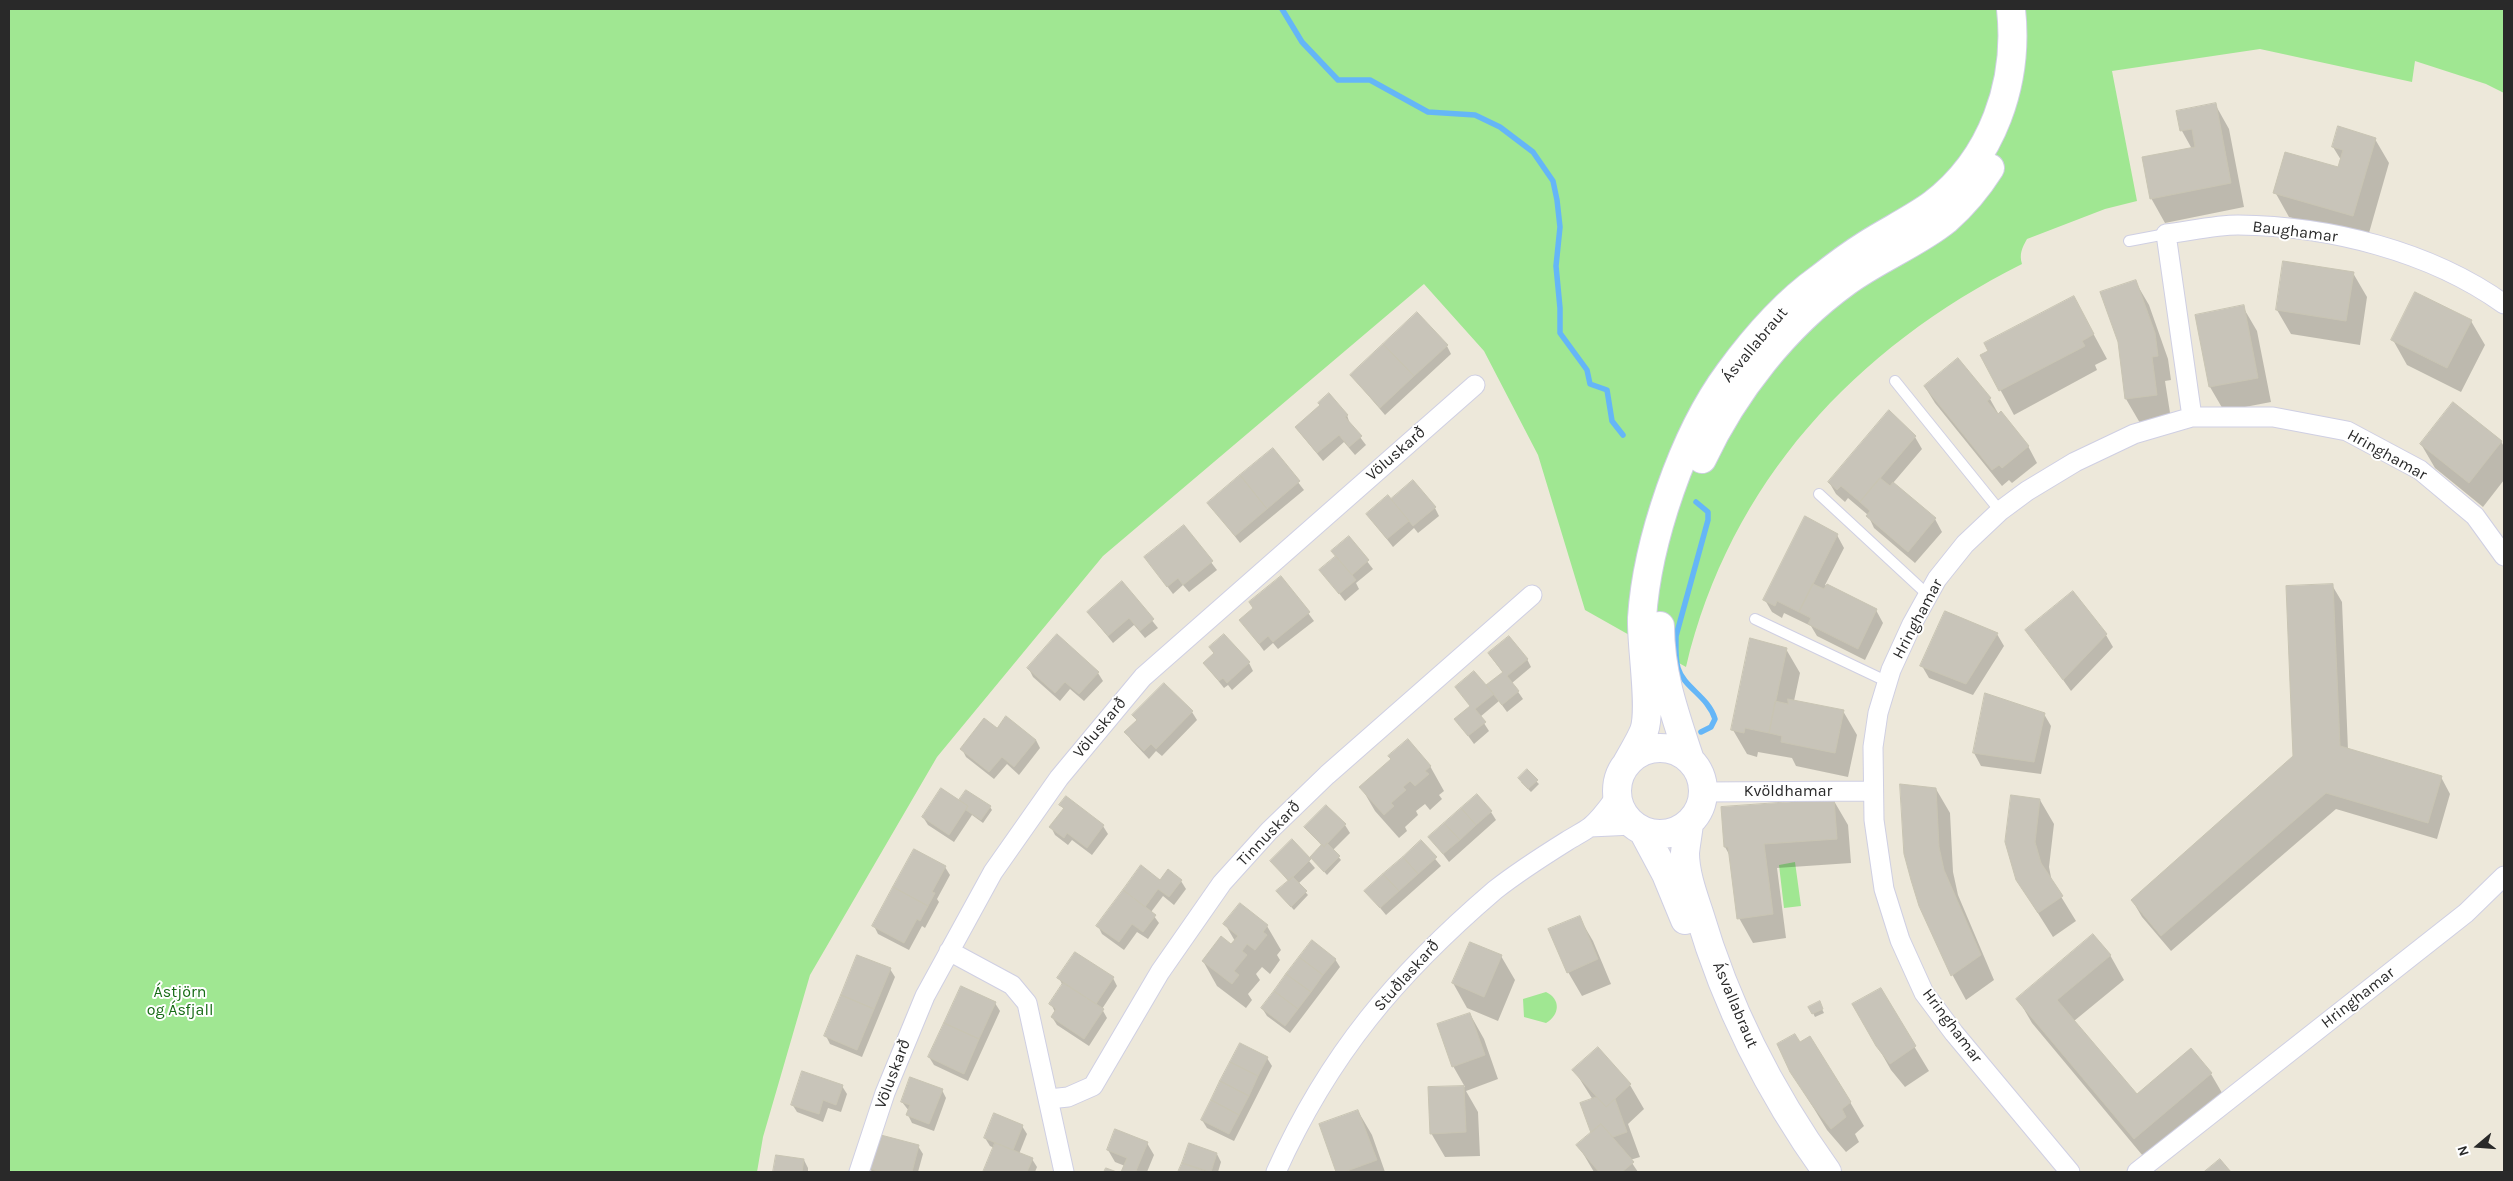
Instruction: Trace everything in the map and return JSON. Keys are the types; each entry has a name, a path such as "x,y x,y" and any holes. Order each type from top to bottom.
{"main road":[{"name":"Ásvallabraut","path":"1628,762 1645,730 1642,617 1650,568 1675,476 1704,414 1728,375 1785,307 1844,260 1934,203 1968,169 1993,128 2010,79 2013,54 2011,9"},
{"name":"Ásvallabraut","path":"1690,760 1669,695 1660,654 1660,605 1668,556 1693,479 1712,438 1737,395 1772,351 1803,319 1847,281 1946,220 1980,183 2007,140 2016,114 2026,62 2027,9"},
{"path":"1652,748 1667,748 1681,753 1690,760 1702,780 1703,792 1699,809 1689,823 1668,834 1638,828 1620,806 1617,795 1621,772 1628,762 1639,753 1652,748"},
{"name":"Ásvallabraut","path":"1689,823 1685,854 1692,890 1704,932 1727,992 1757,1058 1780,1099 1827,1172"},
{"name":"Ásvallabraut","path":"1638,828 1679,903 1710,990 1732,1044 1760,1098 1808,1172"}],"street":[{"name":"Baughamar","path":"2166,234 2236,225 2283,227 2351,239 2418,257 2477,284 2504,304"},
{"path":"2166,234 2192,417"},
{"name":"Völuskarð","path":"859,1172 878,1112 925,996 993,872 1035,810 1078,754 1143,677 1475,386"},
{"name":"Hringhamar","path":"2070,1172 1924,993 1900,940 1884,889 1874,820 1872,747 1878,713 1888,682 1912,624 1937,580 1965,544 2000,512 2027,491 2084,458 2134,434 2192,417 2273,417 2347,431 2420,470 2475,516 2504,556"},
{"name":"Tinnuskarð","path":"1049,1099 1083,1092 1093,1086 1099,1079 1160,972 1179,944 1222,883 1269,831 1327,775 1532,595"},
{"name":"Kvöldhamar","path":"1703,792 1873,791"},
{"name":"Stuðlaskarð","path":"1276,1172 1299,1124 1332,1066 1391,989 1442,937 1496,890 1529,866 1590,827 1617,795"},
{"name":"Stuðlaskarð","path":"1590,827 1638,828"},
{"name":"Hringhamar","path":"2138,1172 2466,913 2504,876"},
{"path":"949,951 1012,985 1023,998 1034,1028 1064,1172"}],"lane":[{"path":"2130,241 2166,234"},
{"path":"1895,381 2000,512"},
{"path":"1819,494 1928,595"},
{"path":"1755,619 1888,682"}],"green space":[{"name":"Ástjörn og Ásfjall","path":"9,9 2504,9 2504,93 2486,84 2415,61 2412,82 2260,49 2112,71 2137,201 2105,209 2027,239 2022,251 2022,264 1961,298 1905,336 1854,380 1808,428 1768,480 1734,538 1706,600 1686,667 1585,610 1538,455 1484,351 1424,284 1103,556 937,757 810,975 763,1137 757,1172 9,1172"},
{"path":"1795,862 1801,906 1784,908 1779,865"},
{"path":"1546,992 1554,999 1557,1007 1551,1020 1546,1023 1524,1017 1523,999"}],"building":[{"path":"2216,103 2231,183 2150,199 2142,157 2195,147 2192,129 2180,131 2176,111"},
{"path":"2338,126 2376,138 2353,216 2273,193 2285,152 2338,167 2343,150 2332,147"},
{"path":"2283,261 2354,272 2346,321 2276,310"},
{"path":"2136,280 2155,333 2158,356 2152,357 2157,395 2125,399 2118,342 2100,292"},
{"path":"2415,292 2472,320 2447,368 2391,340"},
{"path":"2074,296 2094,334 2082,341 2085,346 1999,391 1980,355 1988,351 1984,343"},
{"path":"2244,305 2258,378 2209,387 2195,315"},
{"path":"1417,312 1448,345 1414,376 1383,344"},
{"path":"1383,344 1414,376 1380,408 1350,375"},
{"path":"1958,358 1991,398 1987,401 1998,414 2001,411 2029,446 2002,468 1999,465 1992,470 1924,386"},
{"path":"1329,393 1348,415 1345,417 1362,436 1349,447 1339,435 1317,453 1295,427 1320,405 1318,403"},
{"path":"2453,402 2502,441 2469,483 2420,444"},
{"path":"1889,410 1916,436 1860,502 1841,486 1837,490 1828,482"},
{"path":"1273,448 1300,481 1267,509 1240,475"},
{"path":"1240,475 1267,509 1235,536 1207,503"},
{"path":"1880,478 1890,486 1893,482 1936,518 1908,552 1866,516 1870,511 1860,502"},
{"path":"1413,480 1436,507 1413,526 1391,499"},
{"path":"1388,495 1409,521 1387,539 1366,514"},
{"path":"1805,516 1838,534 1799,612 1777,601 1775,606 1763,600"},
{"path":"1184,525 1213,561 1183,585 1178,578 1167,587 1144,557"},
{"path":"1349,536 1369,560 1352,575 1331,551"},
{"path":"1336,556 1356,580 1339,594 1319,570"},
{"path":"1281,576 1310,612 1273,642 1268,636 1259,644 1239,620 1253,608 1249,602"},
{"path":"1122,581 1154,619 1140,631 1129,618 1108,636 1087,612"},
{"path":"1813,584 1824,589 1827,584 1877,609 1858,649 1808,624 1811,618 1799,612"},
{"path":"2333,584 2340,746 2442,776 2428,823 2326,793 2161,936 2131,900 2293,756 2286,586"},
{"path":"2073,591 2107,634 2063,680 2025,630"},
{"path":"1945,611 1998,633 1966,684 1920,666"},
{"path":"1057,634 1099,672 1079,694 1065,682 1055,693 1027,668"},
{"path":"1224,634 1250,662 1227,683 1223,678 1219,681 1203,663 1214,653 1209,647"},
{"path":"1509,636 1528,659 1507,676 1519,691 1502,705 1486,685 1503,672 1488,653"},
{"path":"1750,638 1787,648 1769,733 1745,728 1744,733 1731,730"},
{"path":"1474,671 1494,694 1475,709 1486,722 1468,736 1454,719 1470,706 1455,687"},
{"path":"1164,683 1193,711 1156,749 1151,744 1144,751 1124,732 1137,720 1132,715"},
{"path":"1985,693 2045,713 2034,762 1973,753"},
{"path":"1788,699 1844,710 1835,753 1781,742 1782,736 1769,733 1775,701 1788,704"},
{"path":"1006,716 1036,740 1014,767 1002,757 989,772 960,749 984,718 997,728"},
{"path":"1408,739 1431,766 1425,771 1429,774 1415,786 1410,781 1403,787 1406,790 1391,803 1394,806 1384,815 1359,787 1391,759 1388,756"},
{"path":"1527,769 1538,780 1528,789 1518,778"},
{"path":"1900,784 1936,788 1939,847 1944,870 1981,955 1951,976 1919,906 1904,854"},
{"path":"941,788 968,806 949,835 922,817"},
{"path":"966,790 991,806 981,820 966,810 968,806 959,800"},
{"path":"1477,794 1492,811 1476,825 1461,808"},
{"path":"2011,795 2040,799 2035,842 2041,863 2063,896 2038,913 2016,880 2005,842"},
{"path":"1066,796 1104,825 1087,848 1067,833 1064,838 1049,827 1064,808 1059,805"},
{"path":"1834,799 1837,839 1764,844 1773,914 1737,919 1728,847 1724,847 1721,807"},
{"path":"1326,805 1346,824 1324,847 1304,827"},
{"path":"1461,808 1476,825 1460,840 1444,823"},
{"path":"1444,823 1460,840 1443,854 1428,837"},
{"path":"1292,839 1311,859 1289,881 1270,861"},
{"path":"1421,840 1437,857 1418,874 1403,857"},
{"path":"1327,843 1340,856 1324,872 1310,857 1322,844 1324,847"},
{"path":"914,849 946,866 932,892 935,893 928,906 893,887"},
{"path":"1403,857 1418,874 1399,891 1383,874"},
{"path":"1141,865 1160,880 1168,869 1182,880 1169,897 1158,889 1145,907 1123,890"},
{"path":"1383,874 1399,891 1380,908 1364,891"},
{"path":"1293,877 1307,891 1291,907 1276,891"},
{"path":"893,887 928,906 920,921 917,919 904,943 872,926"},
{"path":"1123,890 1156,915 1143,932 1132,924 1119,942 1096,926"},
{"path":"1240,903 1268,925 1263,932 1267,935 1255,950 1247,944 1242,951 1247,955 1234,971 1239,975 1232,984 1202,961 1221,936 1231,944 1238,936 1223,924"},
{"path":"1580,916 1598,959 1567,973 1548,929"},
{"path":"2093,934 2111,955 2057,1000 2137,1094 2191,1048 2212,1073 2134,1139 2016,999"},
{"path":"1312,940 1336,959 1323,975 1299,957"},
{"path":"1470,942 1502,955 1484,997 1452,983"},
{"path":"1075,952 1114,977 1096,1004 1057,978"},
{"path":"857,955 891,968 874,1009 841,995"},
{"path":"1299,957 1323,975 1311,992 1286,974"},
{"path":"1286,974 1311,992 1298,1009 1274,991"},
{"path":"1063,983 1104,1009 1084,1039 1051,1017 1056,1009 1049,1004"},
{"path":"961,986 996,1002 979,1039 944,1023"},
{"path":"1881,988 1916,1046 1890,1064 1876,1046 1852,1004"},
{"path":"1274,991 1298,1009 1285,1026 1261,1008"},
{"path":"841,995 874,1009 857,1050 824,1036"},
{"path":"1820,1001 1823,1009 1812,1014 1808,1007"},
{"path":"1470,1013 1485,1055 1452,1067 1437,1024"},
{"path":"944,1023 979,1039 964,1074 928,1057"},
{"path":"1795,1034 1800,1042 1810,1036 1851,1102 1842,1109 1846,1117 1831,1129 1790,1072 1777,1044"},
{"path":"1240,1043 1268,1057 1258,1076 1230,1062"},
{"path":"1598,1047 1631,1084 1606,1107 1572,1070"},
{"path":"1230,1062 1258,1076 1249,1096 1220,1081"},
{"path":"802,1071 843,1085 836,1105 823,1100 819,1114 791,1105"},
{"path":"910,1077 943,1089 929,1124 906,1115 910,1105 901,1102"},
{"path":"1220,1081 1249,1096 1239,1115 1211,1100"},
{"path":"1464,1086 1466,1132 1430,1134 1428,1087"},
{"path":"1597,1097 1606,1107 1615,1099 1627,1132 1613,1137 1601,1124 1591,1133 1580,1103"},
{"path":"1211,1100 1239,1115 1229,1134 1201,1120"},
{"path":"1358,1110 1377,1160 1344,1172 1336,1172 1319,1124"},
{"path":"994,1113 1023,1125 1013,1150 984,1138"},
{"path":"1601,1124 1634,1162 1622,1172 1599,1172 1576,1145"},
{"path":"1115,1129 1148,1142 1136,1171 1140,1172 1121,1172 1127,1158 1107,1150"},
{"path":"877,1134 919,1145 912,1172 884,1172 869,1169"},
{"path":"995,1143 1033,1158 1027,1172 983,1172"},
{"path":"1189,1143 1217,1153 1211,1172 1182,1163"},
{"path":"776,1155 804,1159 802,1172 773,1172"},
{"path":"2220,1159 2231,1172 2204,1172"},
{"path":"1182,1163 1207,1172 1178,1172"},
{"path":"1106,1168 1117,1172 1104,1172"}],"waterway":[{"path":"1282,9 1302,42 1338,80 1370,80 1428,112 1475,115 1500,127 1533,152 1553,181 1557,200 1560,227 1556,266 1560,333 1587,370 1590,384 1607,390 1612,421 1623,435"},
{"path":"1696,502 1708,512 1708,520 1676,636 1676,652 1677,664 1681,675 1707,704 1715,719 1711,727 1701,732"}]}
